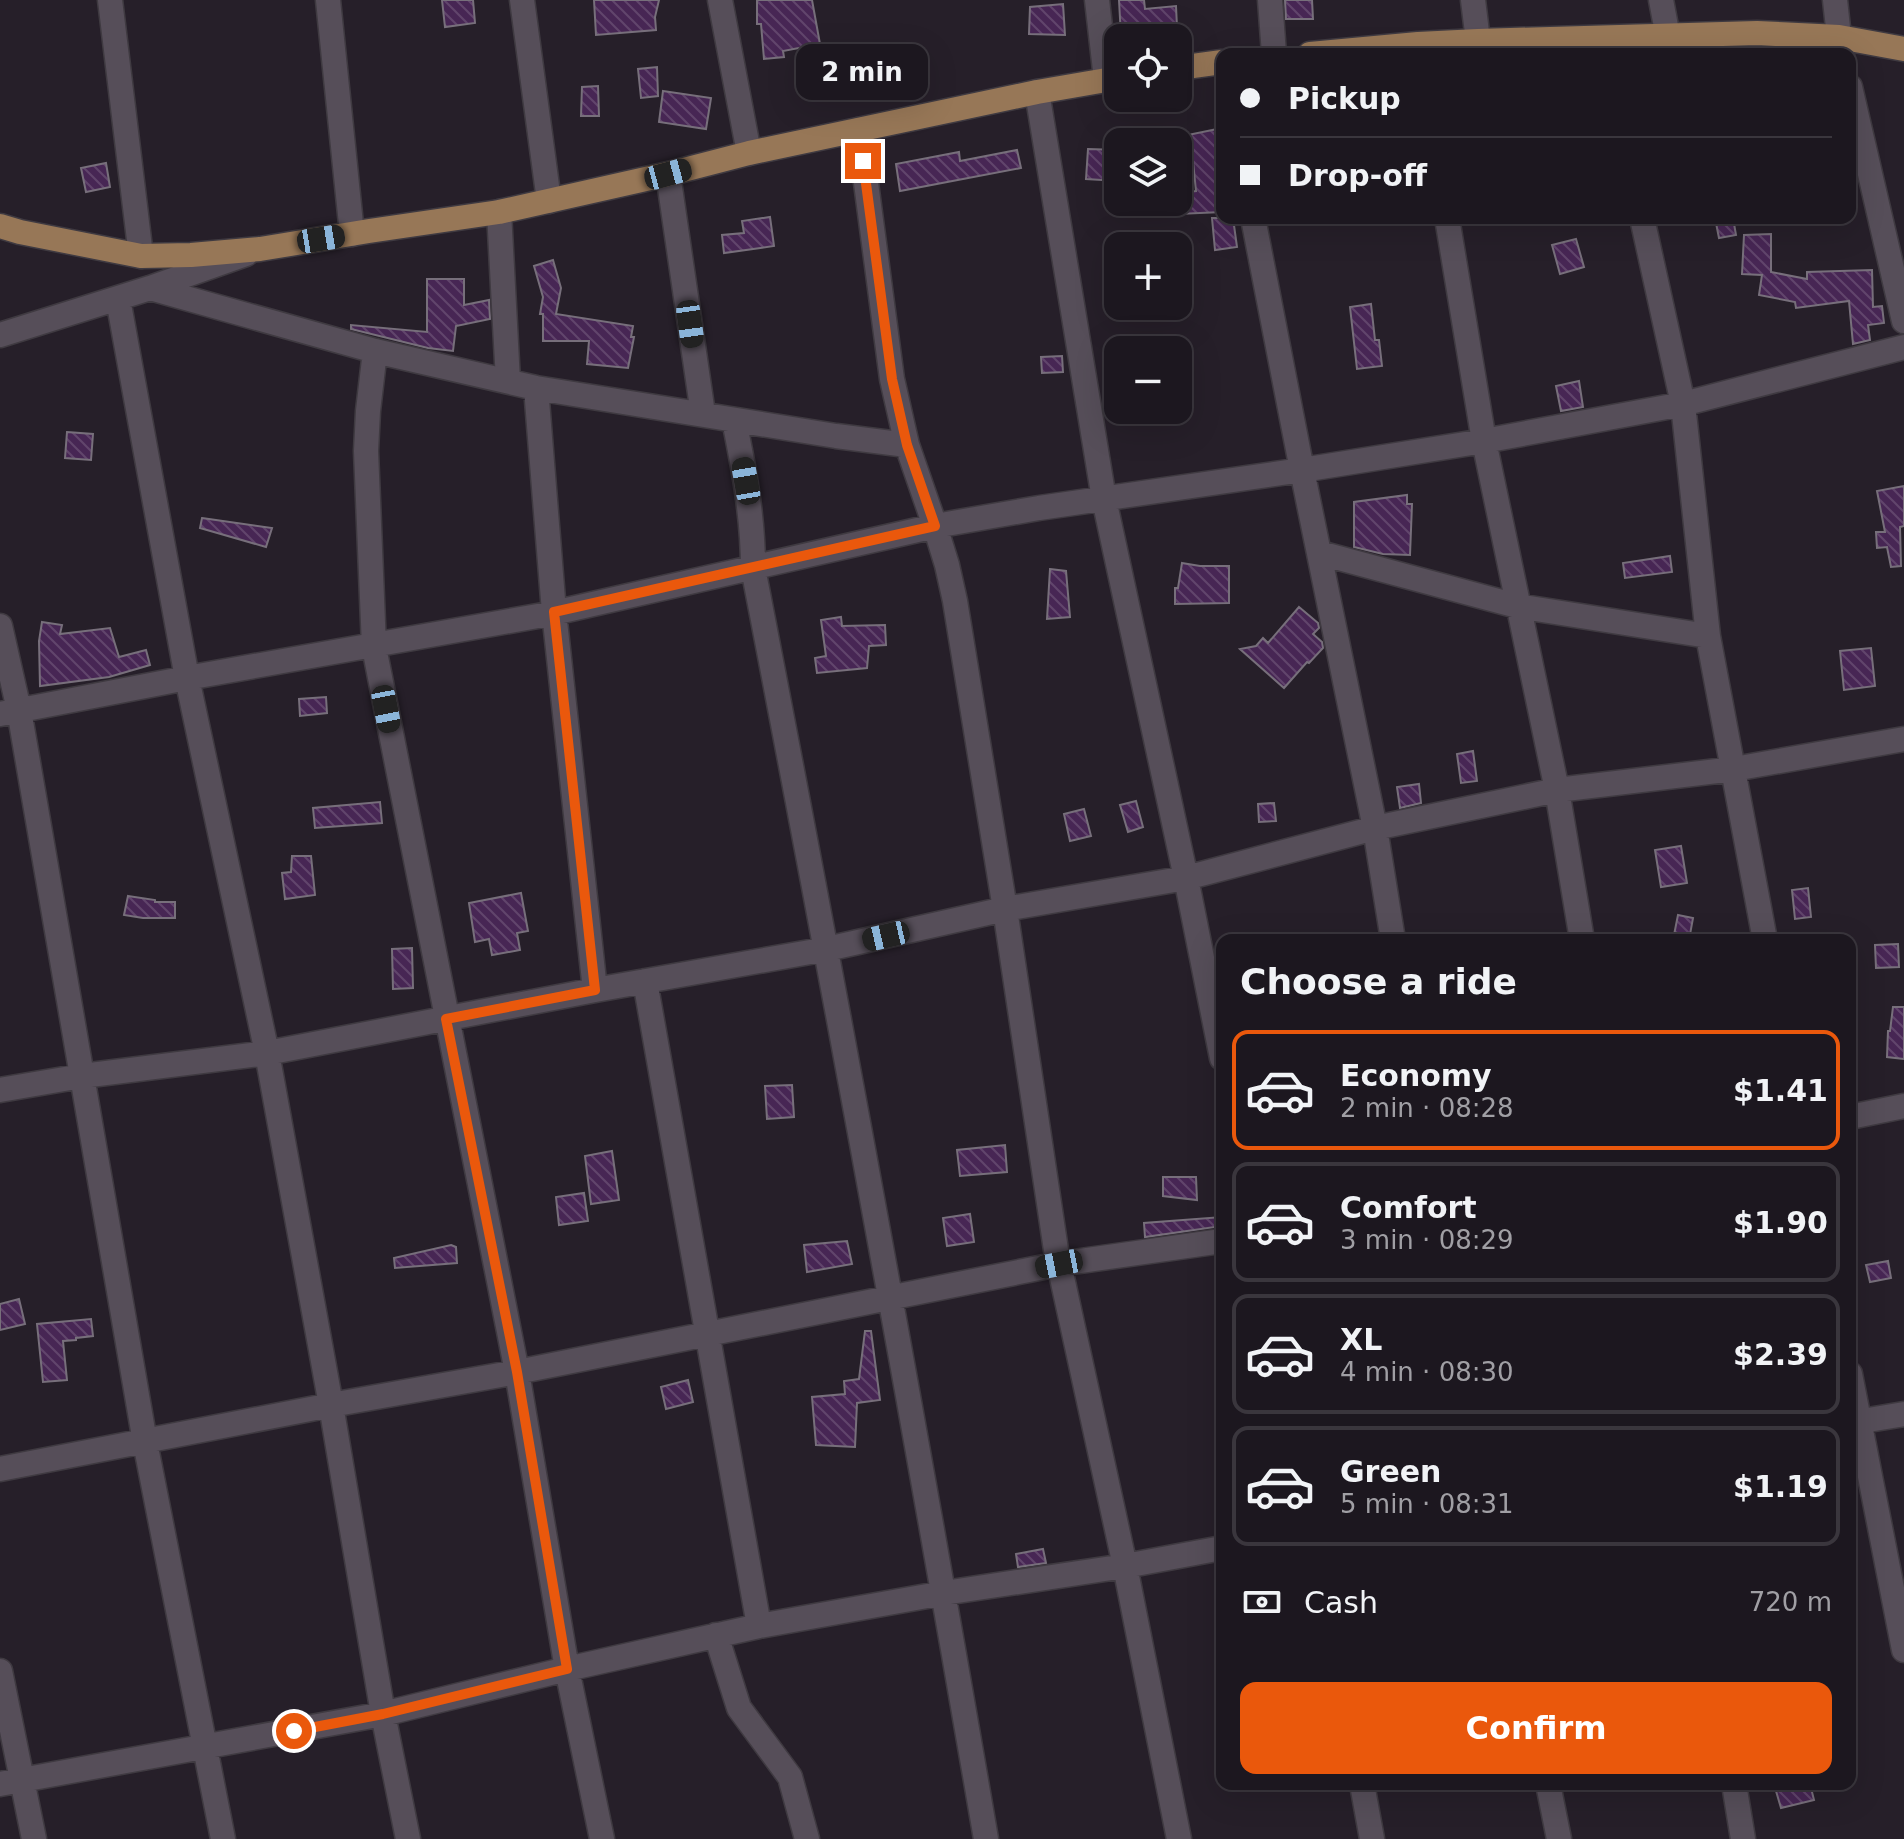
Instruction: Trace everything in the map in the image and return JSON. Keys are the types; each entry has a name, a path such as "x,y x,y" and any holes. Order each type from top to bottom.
{"main road":[{"path":"1426,48 1478,41 1604,46 1668,37 1757,33 1840,46 1904,49"},
{"path":"1192,66 1216,63"},
{"path":"0,226 141,256 260,249 499,212 749,153 1104,79"}],"street":[{"path":"110,0 141,256"},
{"path":"328,0 352,234"},
{"path":"522,0 549,201"},
{"path":"720,0 749,153"},
{"path":"1097,0 1104,36"},
{"path":"1270,0 1274,48"},
{"path":"1473,0 1478,41"},
{"path":"1661,0 1668,37"},
{"path":"1835,0 1840,46"},
{"path":"1037,92 1104,499 1216,1028"},
{"path":"1856,113 1904,321"},
{"path":"859,130 892,379 907,445 935,526 955,601 1059,1264 1125,1566 1179,1839"},
{"path":"668,174 703,414"},
{"path":"499,212 508,381"},
{"path":"1254,224 1375,828 1392,934"},
{"path":"1448,224 1484,441 1557,790 1581,934"},
{"path":"1643,224 1683,404 1708,636 1764,934"},
{"path":"0,335 118,299 260,249"},
{"path":"150,288 375,351 536,388 907,445"},
{"path":"118,299 187,678 267,1053 383,1714 408,1839"},
{"path":"10,712 554,612 935,526 1484,441 1683,404 1904,347"},
{"path":"375,351 366,451 374,647 517,1372 567,1669 602,1839"},
{"path":"536,388 554,612 595,990"},
{"path":"734,420 750,504 753,568 827,949 986,1839"},
{"path":"1320,553 1517,606 1708,636"},
{"path":"0,626 10,712 82,1076 145,1442 223,1839"},
{"path":"0,1090 82,1076 267,1053 827,949 1005,909 1186,878 1375,828 1557,790 1734,769 1904,739"},
{"path":"645,981 759,1626"},
{"path":"1856,1116 1904,1106"},
{"path":"0,1469 517,1372 1059,1264 1216,1242"},
{"path":"1856,1422 1904,1414"},
{"path":"1856,1426 1903,1637"},
{"path":"10,1782 383,1714 759,1626 1216,1549"},
{"path":"716,1635 739,1708 790,1777 807,1839"},
{"path":"0,1671 10,1782 34,1839"},
{"path":"1363,1790 1372,1839"},
{"path":"1549,1790 1559,1839"},
{"path":"1735,1790 1743,1839"}],"building":[{"path":"442,0 473,0 475,23 445,27"},
{"path":"594,0 659,0 656,30 596,35"},
{"path":"757,0 812,0 820,44 783,51 784,57 764,59 761,24 757,24"},
{"path":"1119,0 1144,0 1145,9 1176,6 1177,24 1120,24"},
{"path":"1285,0 1312,0 1313,19 1286,19"},
{"path":"1063,4 1065,35 1029,34 1030,7"},
{"path":"657,67 658,96 641,98 638,69"},
{"path":"598,86 599,116 581,116 582,87"},
{"path":"663,91 711,98 706,129 659,122"},
{"path":"1216,129 1216,212 1192,213 1192,191 1196,191 1192,134"},
{"path":"1088,149 1104,150 1104,180 1086,179"},
{"path":"1017,150 1021,168 900,191 896,164 959,152 960,161"},
{"path":"106,163 110,187 86,192 81,168"},
{"path":"770,217 774,246 724,253 722,235 744,233 742,221"},
{"path":"1212,218 1216,218 1216,224 1234,224 1237,247 1215,250"},
{"path":"1716,224 1734,224 1736,235 1719,238"},
{"path":"1771,234 1771,272 1807,279 1807,272 1872,270 1873,307 1882,306 1884,323 1868,325 1870,340 1853,344 1849,301 1796,308 1795,302 1759,295 1762,275 1742,274 1744,235"},
{"path":"1576,239 1584,267 1560,274 1552,245"},
{"path":"553,260 561,288 556,314 633,326 628,368 587,364 589,341 543,341 543,314 540,314 543,297 534,266"},
{"path":"427,279 464,279 464,305 489,300 490,319 456,326 453,351 351,329 351,325 427,332"},
{"path":"1371,304 1382,366 1357,369 1350,307"},
{"path":"1062,356 1063,372 1042,373 1041,357"},
{"path":"1579,381 1583,407 1561,411 1556,386"},
{"path":"67,432 93,434 91,460 65,458"},
{"path":"1904,486 1904,526 1900,527 1901,566 1891,567 1887,547 1877,548 1876,532 1885,532 1877,491"},
{"path":"1407,495 1407,504 1412,504 1410,555 1383,554 1354,547 1354,502"},
{"path":"202,518 272,528 266,547 200,528"},
{"path":"1670,556 1672,572 1625,578 1623,563"},
{"path":"1182,563 1229,566 1229,603 1175,604 1175,588 1178,588"},
{"path":"1050,569 1066,571 1070,617 1047,619"},
{"path":"1299,607 1318,623 1319,628 1313,634 1322,642 1323,648 1284,688 1240,649 1256,646 1263,638 1268,643"},
{"path":"841,617 842,626 885,625 886,645 869,646 867,668 817,673 815,658 826,656 821,620"},
{"path":"42,622 62,625 60,634 110,628 119,657 146,650 150,665 109,677 40,686 39,641"},
{"path":"1871,648 1875,686 1844,690 1840,651"},
{"path":"326,697 327,713 300,716 299,699"},
{"path":"1473,751 1477,781 1461,783 1457,754"},
{"path":"1419,784 1421,803 1400,808 1397,787"},
{"path":"1136,801 1143,827 1128,832 1120,805"},
{"path":"380,802 382,823 315,828 313,808"},
{"path":"1274,803 1276,821 1259,822 1258,804"},
{"path":"1084,809 1091,836 1070,841 1064,814"},
{"path":"1681,846 1687,883 1661,887 1655,850"},
{"path":"292,856 311,856 315,895 285,899 282,873 291,872"},
{"path":"1808,888 1811,917 1795,919 1792,890"},
{"path":"521,893 528,931 517,933 520,950 492,955 489,939 475,942 469,903"},
{"path":"128,896 155,902 175,902 175,918 124,915"},
{"path":"1678,915 1693,918 1690,934 1674,934"},
{"path":"1898,944 1899,967 1876,968 1875,945"},
{"path":"412,948 413,988 393,989 392,949"},
{"path":"1893,1007 1904,1007 1904,1059 1887,1057"},
{"path":"792,1085 794,1117 767,1119 765,1086"},
{"path":"1005,1145 1007,1172 960,1176 957,1150"},
{"path":"612,1151 619,1200 591,1204 585,1156"},
{"path":"1163,1177 1196,1177 1197,1200 1163,1196"},
{"path":"584,1193 588,1221 559,1225 556,1197"},
{"path":"970,1214 974,1242 947,1246 943,1218"},
{"path":"1216,1217 1216,1227 1145,1237 1144,1223"},
{"path":"847,1241 852,1264 807,1272 804,1245"},
{"path":"451,1245 456,1247 457,1263 395,1268 394,1258"},
{"path":"1888,1261 1891,1278 1870,1282 1866,1265"},
{"path":"19,1299 25,1324 0,1330 0,1304"},
{"path":"91,1319 93,1336 63,1341 67,1380 43,1382 37,1324"},
{"path":"865,1331 871,1331 880,1400 857,1403 855,1447 816,1445 812,1397 845,1394 844,1381 859,1379"},
{"path":"688,1380 693,1402 666,1409 661,1387"},
{"path":"1043,1549 1046,1563 1018,1567 1016,1554"},
{"path":"1812,1790 1814,1800 1781,1808 1776,1791"}],"route":[{"path":"294,1731 383,1714 567,1669 517,1372 446,1019 595,990 554,612 935,526 907,445 892,379 863,161"}]}
